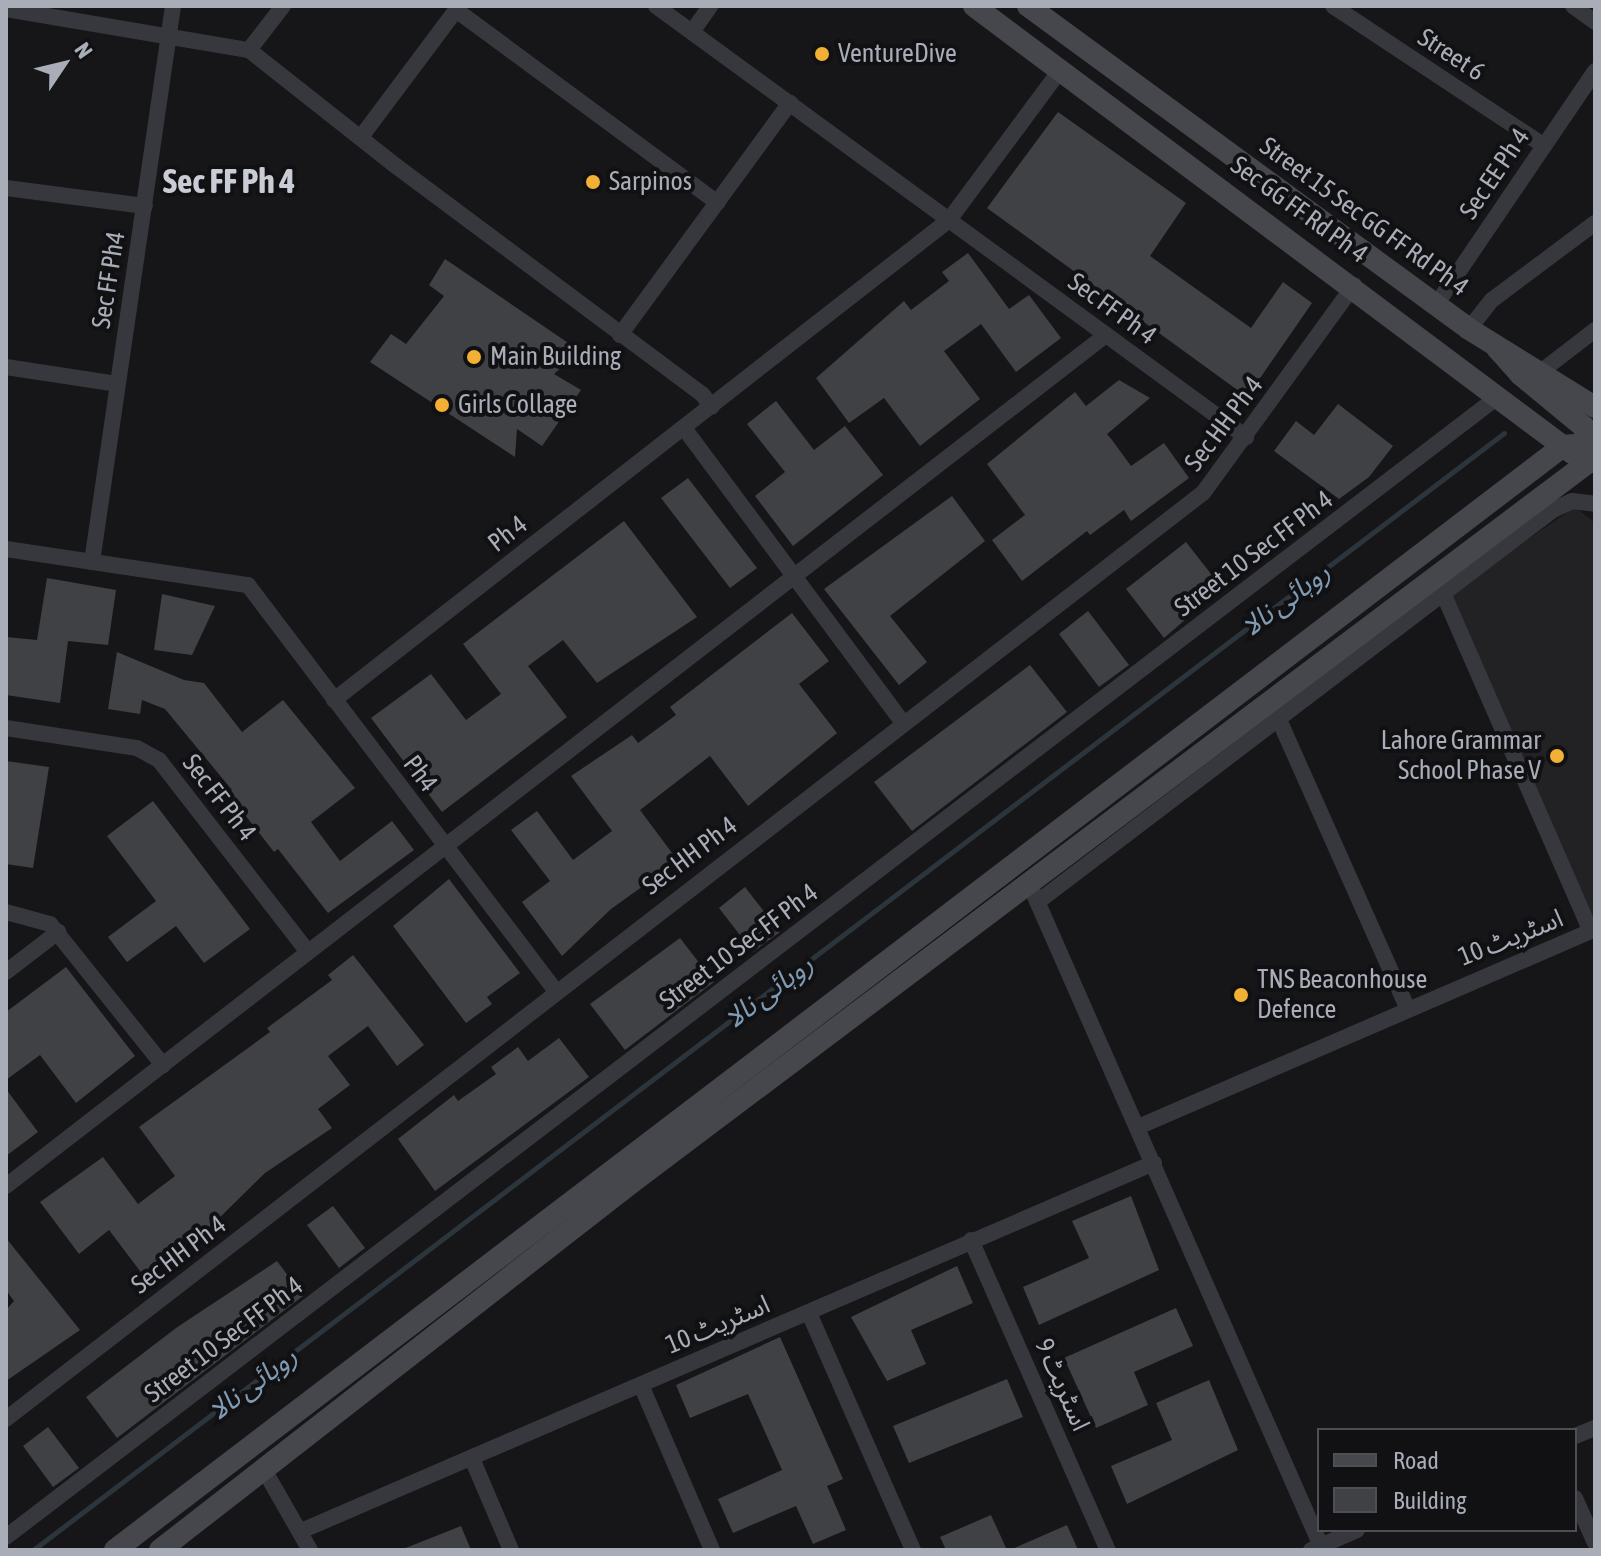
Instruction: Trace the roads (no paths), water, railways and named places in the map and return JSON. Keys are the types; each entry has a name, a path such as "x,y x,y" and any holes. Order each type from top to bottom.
{"main road":[{"name":"Sec GG FF Rd Ph 4","path":"974,6 1354,285 1563,446 1591,455"},
{"name":"Street 15 Sec GG FF Rd Ph 4","path":"1028,6 1469,329 1497,348 1543,370 1595,407"},
{"path":"160,1550 263,1468 1231,745 1591,455 1577,420 1521,375 1497,348"},
{"path":"115,1550 1563,446"}],"street":[{"name":"Sec FF Ph4","path":"92,562 173,6"},
{"path":"249,50 283,6"},
{"name":"Sec FF Ph 4","path":"656,6 1246,437"},
{"path":"692,32 710,6"},
{"name":"Street 6","path":"1333,6 1543,145"},
{"path":"1573,6 1595,22"},
{"path":"361,137 457,8 718,203"},
{"path":"6,9 169,34 249,50 620,335 702,394 712,407"},
{"path":"949,220 1061,69"},
{"name":"Sec EE Ph 4","path":"1436,305 1595,71"},
{"path":"620,335 790,103"},
{"path":"6,188 145,206"},
{"name":"Ph 4","path":"334,700 949,220"},
{"path":"1469,329 1492,300 1595,223"},
{"name":"Sec HH Ph 4","path":"6,1419 555,990 1203,493 1354,285"},
{"path":"1543,370 1595,330"},
{"path":"6,1186 1106,335"},
{"path":"6,367 117,384"},
{"name":"Street 10 Sec FF Ph 4","path":"6,1537 1500,395"},
{"path":"684,428 903,723"},
{"path":"1231,745 1280,722 1553,510 1572,501 1595,504"},
{"path":"6,549 92,562"},
{"name":"Ph4","path":"92,562 248,585 555,990"},
{"path":"1443,593 1593,930"},
{"path":"1280,722 1407,1007"},
{"name":"Sec FF Ph 4","path":"6,728 137,748 159,760 308,952"},
{"path":"1034,892 1154,1163 1316,1548 1352,1532"},
{"path":"6,912 40,918 58,932 163,1065"},
{"name":"اسٹریٹ 10","path":"1138,1127 1407,1007 1593,930"},
{"path":"6,972 58,932"},
{"name":"اسٹریٹ 10","path":"301,1531 473,1461 971,1240 1154,1163"},
{"name":"اسٹریٹ 9","path":"971,1240 1108,1550"},
{"path":"809,1313 913,1550"},
{"path":"641,1385 712,1550"},
{"path":"473,1461 511,1550"},
{"path":"263,1468 310,1550"},
{"path":"1577,1502 1595,1543"}],"waterway":[{"name":"روہائی نالا","path":"33,1550 1504,433"}],"place":[{"name":"VentureDive","path":"822,54"},
{"name":"Sarpinos","path":"593,182"},
{"name":"Main Building","path":"474,357"},
{"name":"Girls Collage","path":"442,405"},
{"name":"Lahore Grammar School Phase V","path":"1557,756"},
{"name":"TNS Beaconhouse Defence","path":"1241,995"}],"district":[{"name":"Sec FF Ph 4","path":"229,181"}]}
